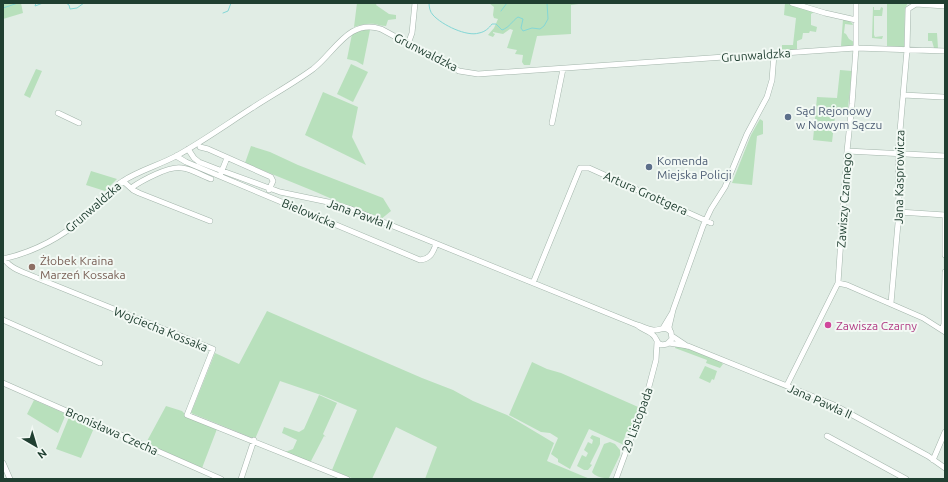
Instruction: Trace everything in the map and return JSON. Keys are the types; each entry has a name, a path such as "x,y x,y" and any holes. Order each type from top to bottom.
{"street":[{"path":"408,44 412,33 415,3"},
{"path":"792,3 825,14 856,20"},
{"name":"Zawiszy Czarnego","path":"786,386 838,283 856,48 856,3"},
{"name":"Jana Kasprowicza","path":"891,304 899,212 898,154 907,50 908,9 916,4 945,6"},
{"name":"Grunwaldzka","path":"4,258 30,250 61,234 81,220 123,180 188,149 313,68 348,34 356,29 365,27 375,27 459,71 489,74 856,48 945,51"},
{"path":"673,310 656,333 656,340 667,344 672,336 669,327 673,310 705,220 725,187 747,134 765,103 772,80 774,54"},
{"path":"552,122 563,69"},
{"path":"903,95 943,97"},
{"path":"58,113 79,123"},
{"path":"200,147 271,176 273,181 267,195"},
{"name":"Jana Pawła II","path":"188,149 194,158 199,162 221,174 343,206 637,325 654,330 660,329"},
{"path":"847,151 945,156"},
{"name":"Bielowicka","path":"176,156 186,162 221,174 420,260 430,257 436,244"},
{"path":"221,174 227,158"},
{"path":"131,188 138,183 169,169 178,167 211,179"},
{"name":"Artura Grottgera","path":"533,283 580,168 589,168 711,223"},
{"path":"123,180 138,194 210,221"},
{"path":"899,212 945,214"},
{"path":"945,218 945,255"},
{"name":"Wojciecha Kossaka","path":"4,258 11,266 37,278 213,350 187,414 254,440"},
{"path":"838,283 847,285 923,318 943,331 945,272"},
{"path":"3,320 100,362"},
{"name":"Jana Pawła II","path":"637,325 651,334 656,340"},
{"path":"660,329 670,331"},
{"name":"Jana Pawła II","path":"672,336 688,346 834,405 934,460 945,468"},
{"name":"29 Listopada","path":"616,479 647,394 656,360 656,340"},
{"name":"Jana Pawła II","path":"667,344 688,346"},
{"name":"29 Listopada","path":"656,360 667,344"},
{"name":"Bronisława Czecha","path":"3,383 221,479"},
{"path":"934,460 945,432"},
{"path":"827,436 906,479"},
{"path":"241,479 254,440 347,479"},
{"path":"3,463 10,479"}],"green space":[{"path":"3,3 21,3 23,13 3,19"},
{"path":"357,3 377,3 376,5 389,14 396,15 396,19 388,20 386,26 370,24 354,27"},
{"path":"489,3 586,3 571,5 571,34 537,36 530,65 524,65 522,62 523,55 515,54 517,50 507,48 513,30 510,29 503,34 493,32 495,34 493,37 488,35 494,28 498,19 494,18 494,7"},
{"path":"785,3 814,12 811,14 811,25 817,27 816,32 810,31 809,33 803,33 802,39 797,41 797,50 782,50 782,45 793,45 796,18 784,15"},
{"path":"887,3 908,3 905,8 904,47 887,46"},
{"path":"873,7 874,10 880,10 881,7 883,8 882,16 874,16 874,35 875,37 883,36 882,39 872,38"},
{"path":"843,19 849,21 853,25 845,24 844,33 854,42 854,46 841,46"},
{"path":"366,29 370,30 363,65 356,61 347,59 352,34"},
{"path":"928,33 937,33 938,48 934,48 932,41 928,41"},
{"path":"351,64 368,72 353,102 337,94"},
{"path":"36,69 42,71 30,98 24,95"},
{"path":"840,70 852,71 848,108 836,108 832,142 813,140 817,97 837,98"},
{"path":"323,92 358,107 352,137 366,165 305,135"},
{"path":"760,119 763,121 763,134 757,136 752,185 732,183 751,135"},
{"path":"251,146 270,152 298,165 383,198 391,211 380,220 245,163"},
{"path":"91,171 117,179 105,191 86,185"},
{"path":"267,311 453,390 473,401 507,415 554,443 547,461 590,479 425,479 437,447 396,427 372,479 354,479 332,470 357,410 321,395 280,381 255,439 191,413 215,353 239,364"},
{"path":"676,344 723,364 720,368 706,363 707,360 675,348"},
{"path":"532,362 547,369 561,373 645,410 635,435 627,431 624,439 626,441 624,445 589,429 570,469 558,462 558,459 551,454 558,438 550,433 541,432 509,415"},
{"path":"705,366 717,371 714,380 712,379 710,383 699,378"},
{"path":"319,395 337,403 323,434 326,437 324,436 311,461 306,461 285,452 293,449 297,440 282,433 284,427 299,432 304,429"},
{"path":"34,400 66,414 58,433 27,414"},
{"path":"166,406 182,411 185,414 217,429 202,468 146,443"},
{"path":"72,416 99,427 101,431 94,428 81,458 56,449 69,417"},
{"path":"592,435 600,438 600,444 590,464 592,465 588,470 584,470 577,466 582,455 586,457 588,453 584,450 588,442 592,444 593,440 590,438"},
{"path":"610,442 615,444 620,450 620,455 609,478 602,478 592,472 604,444"}],"waterway":[{"path":"3,8 18,3"},
{"path":"36,3 35,6 43,3"},
{"path":"66,3 69,5 70,9 77,8 84,3"},
{"path":"223,13 228,11 231,3"},
{"path":"429,3 432,14 442,23 462,32 474,34 485,31 492,24 496,24 502,30 518,17 523,19 521,28 523,31 532,28 540,29 544,26 548,19 547,3"},
{"path":"501,11 507,3"}],"place":[{"name":"Sąd Rejonowy w Nowym Sączu","path":"788,117"},
{"name":"Komenda Miejska Policji","path":"649,167"},
{"name":"Żłobek Kraina Marzeń Kossaka","path":"32,267"},
{"name":"Zawisza Czarny","path":"828,325"}]}
